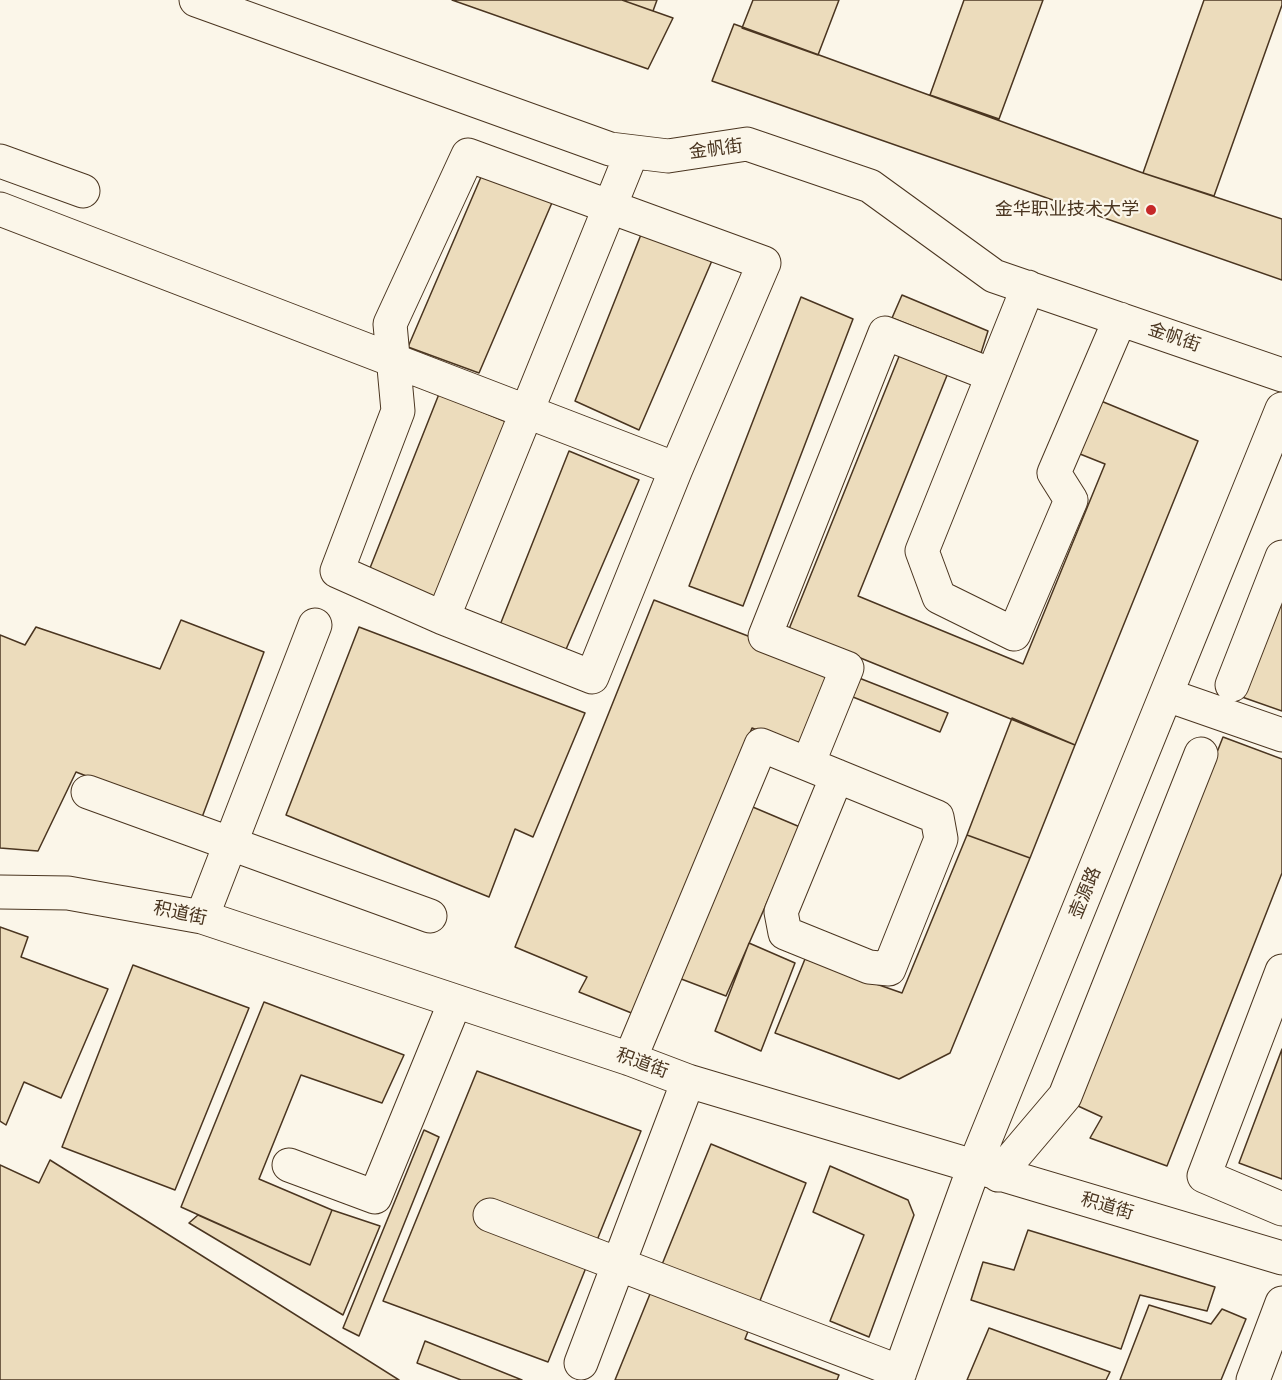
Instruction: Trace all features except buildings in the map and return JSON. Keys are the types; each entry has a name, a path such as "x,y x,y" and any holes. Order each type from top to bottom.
{"street":[{"name":"金帆街","path":"196,0 610,149 668,156 747,144 870,186 994,276 1282,375"},
{"path":"443,618 632,152"},
{"path":"468,155 764,263 676,469 592,677 443,618 337,571 398,411 393,360 390,324 468,155"},
{"path":"0,161 83,191"},
{"path":"0,210 676,469"},
{"path":"1028,287 922,550 939,597 1014,634 1071,500 1054,473 1120,319"},
{"path":"630,1059 761,745 822,770 938,817 941,839 889,969 869,967 785,933 781,912 822,770 847,668 765,636 885,333 992,375"},
{"name":"壶源路","path":"898,1376 986,1171 1167,695 1269,470 1282,409"},
{"path":"1232,685 1282,557"},
{"path":"202,917 315,625"},
{"path":"1167,695 1282,735"},
{"path":"986,1171 1065,1096 1201,754"},
{"path":"88,792 430,916"},
{"name":"积道街","path":"0,892 68,893 202,917 630,1059 688,1081 1282,1258"},
{"path":"1282,971 1204,1176 1282,1209"},
{"path":"289,1166 375,1197 455,1002"},
{"path":"581,1363 688,1081"},
{"path":"490,1215 898,1376"},
{"path":"1252,1380 1282,1303"}],"place":[{"name":"金华职业技术大学","path":"1151,210"}]}
